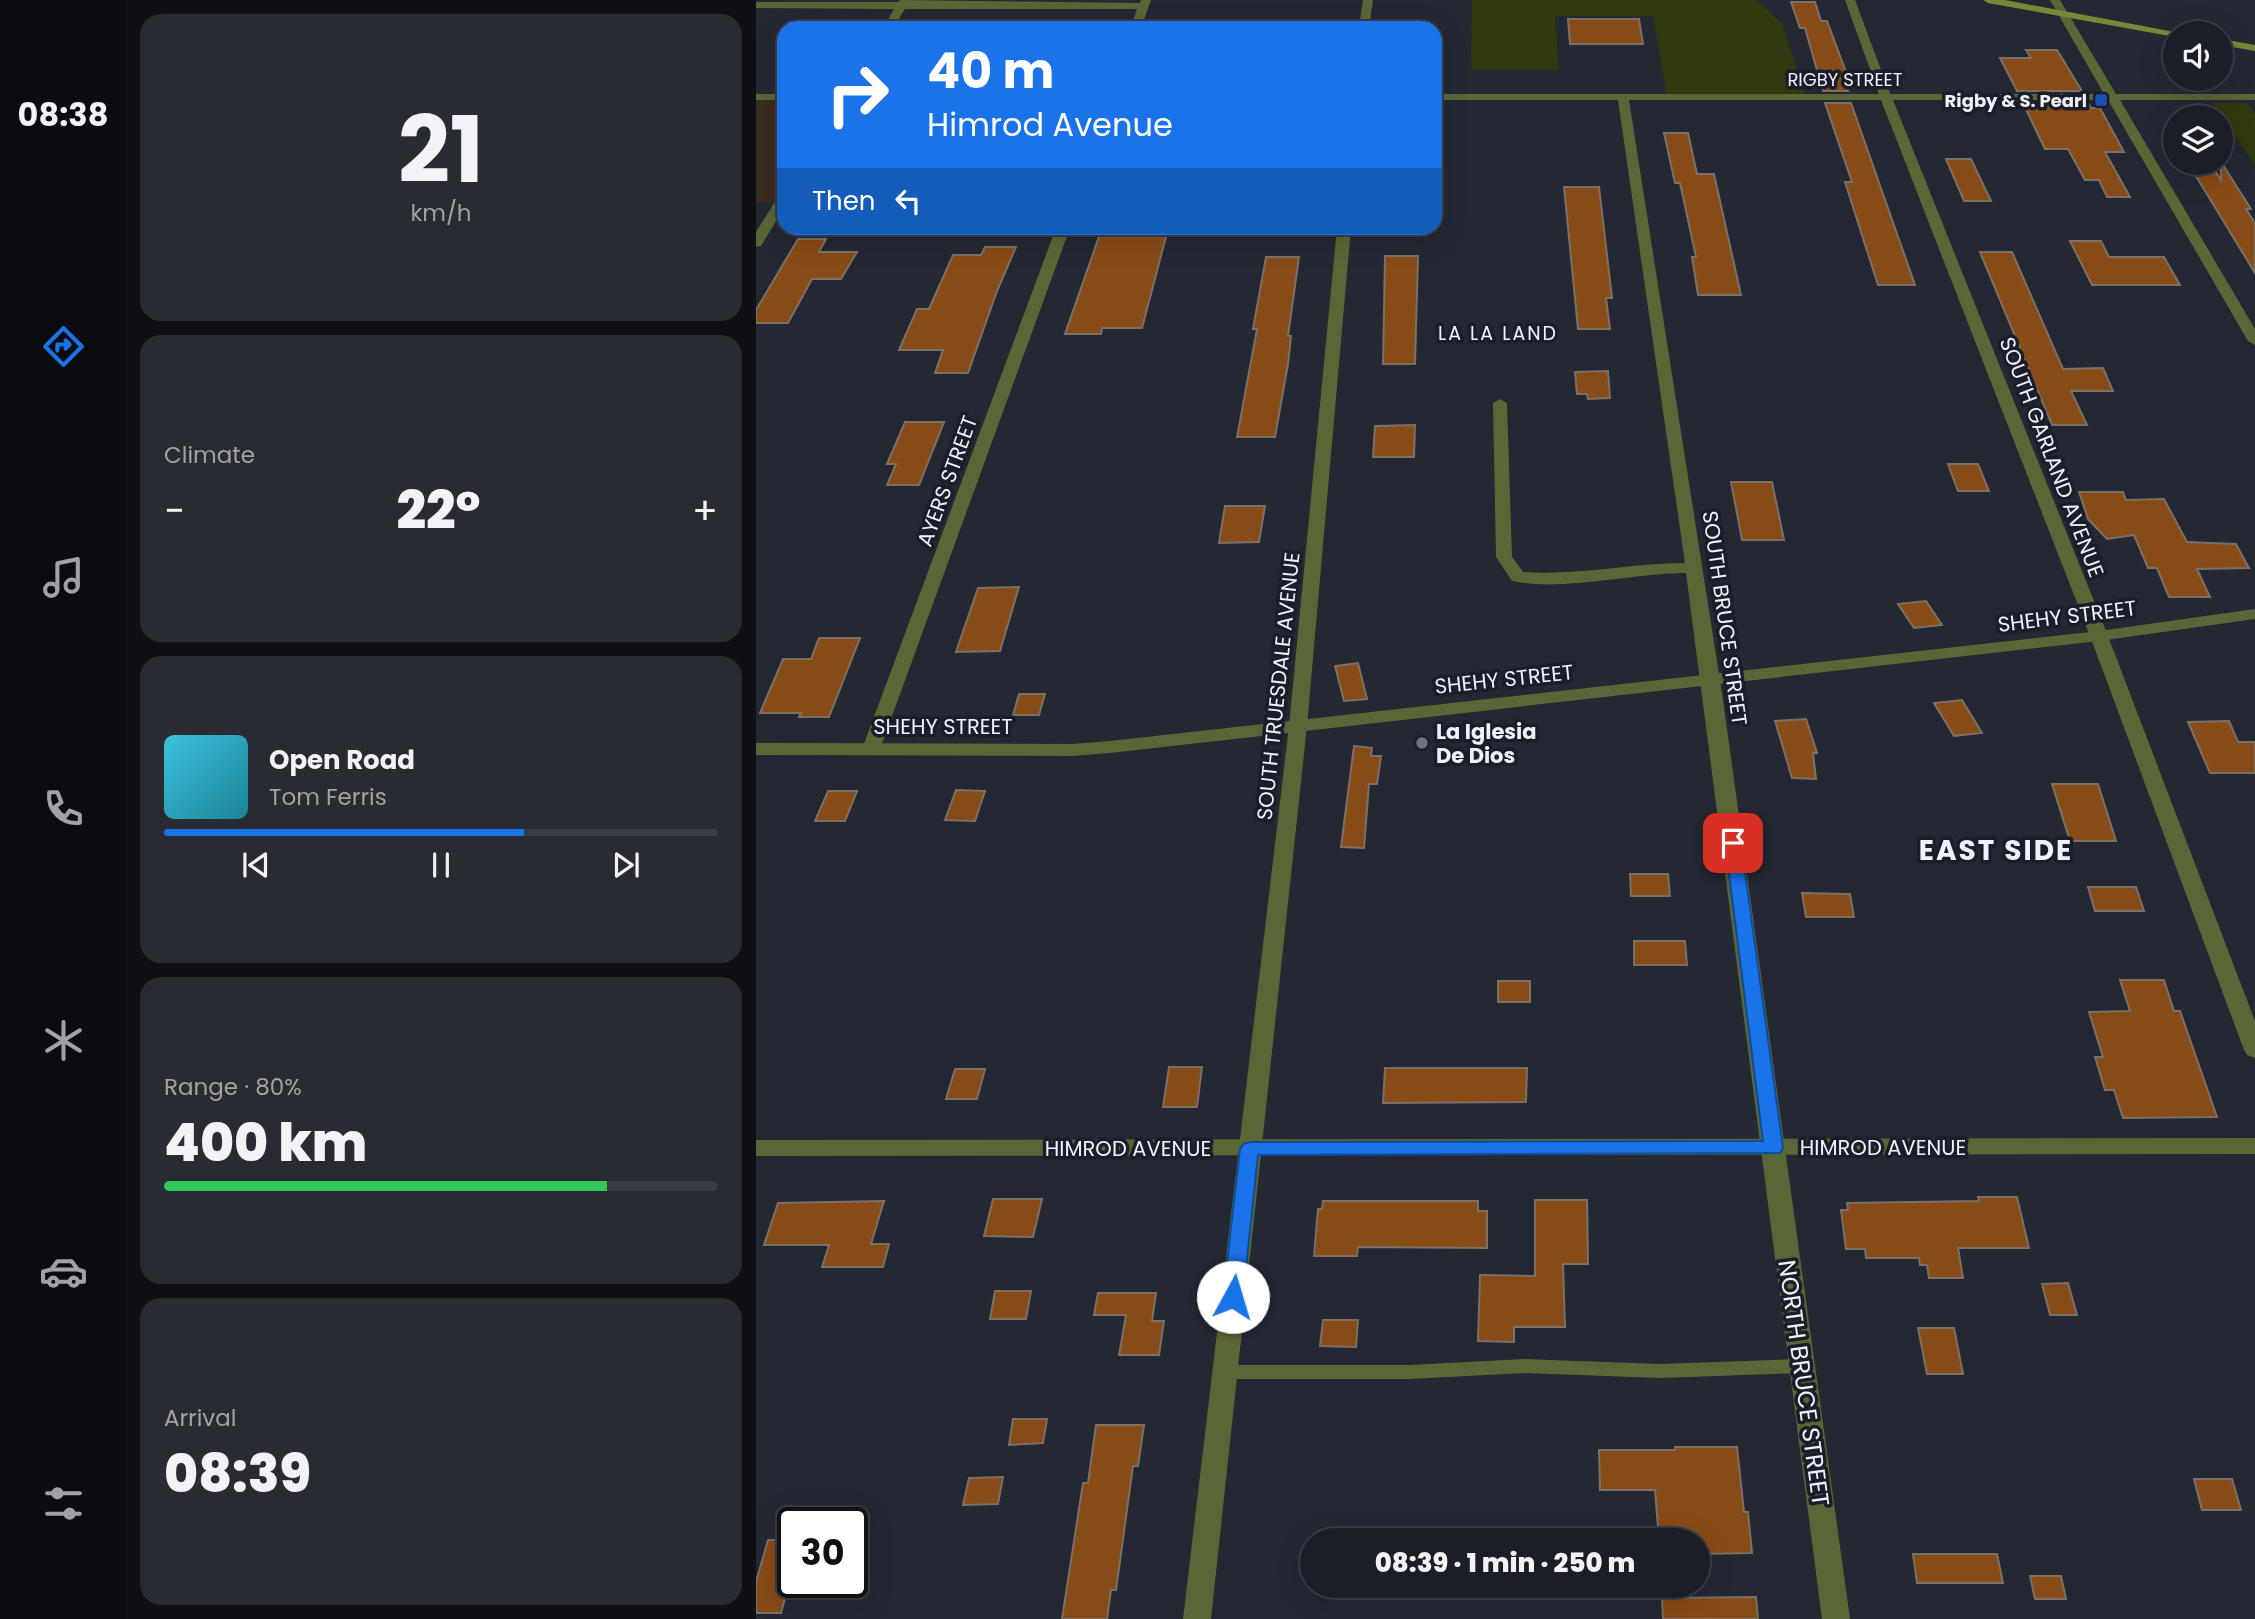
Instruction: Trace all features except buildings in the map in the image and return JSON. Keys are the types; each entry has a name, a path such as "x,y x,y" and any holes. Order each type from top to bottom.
{"main road":[{"path":"1988,0 2163,32"},
{"path":"2233,44 2255,48"}],"street":[{"path":"1365,21 1368,0"},
{"name":"SOUTH GARLAND AVENUE","path":"1850,0 2099,636 2255,1049"},
{"path":"2055,0 2255,341"},
{"path":"892,21 904,3"},
{"path":"756,5 1145,3 1139,21"},
{"path":"756,97 777,97"},
{"name":"RIGBY STREET","path":"1442,97 2255,97"},
{"name":"SOUTH BRUCE STREET","path":"1623,97 1711,680 1773,1148"},
{"path":"756,243 777,208"},
{"name":"AYERS STREET","path":"871,749 1060,235"},
{"name":"SOUTH TRUESDALE AVENUE","path":"1197,1619 1298,726 1343,235"},
{"path":"1500,403 1504,557 1518,577 1550,579 1657,568 1693,568"},
{"name":"SHEHY STREET","path":"756,749 1072,750 2099,636 2255,614"},
{"name":"HIMROD AVENUE","path":"756,1148 2255,1146"},
{"name":"NORTH BRUCE STREET","path":"1773,1148 1836,1619"}],"lane":[{"path":"1225,1372 1410,1372 1524,1366 1660,1371 1802,1366"}],"shaded area":[{"path":"756,97 777,97 777,202 756,202"}],"green space":[{"path":"1472,0 1756,0 1782,23 1805,97 1667,97 1653,16 1555,16 1559,70 1471,70"},
{"path":"2212,103 2247,103 2255,114 2255,165 2233,133 2233,105"}],"place":[{"name":"Rigby & S. Pearl","path":"2101,100"},
{"name":"La Iglesia De Dios","path":"1422,743"}],"district":[{"name":"LA LA LAND","path":"1498,333"},
{"name":"EAST SIDE","path":"1996,850"}],"route":[{"path":"1233,1297 1250,1149 1773,1148 1733,843"}]}
